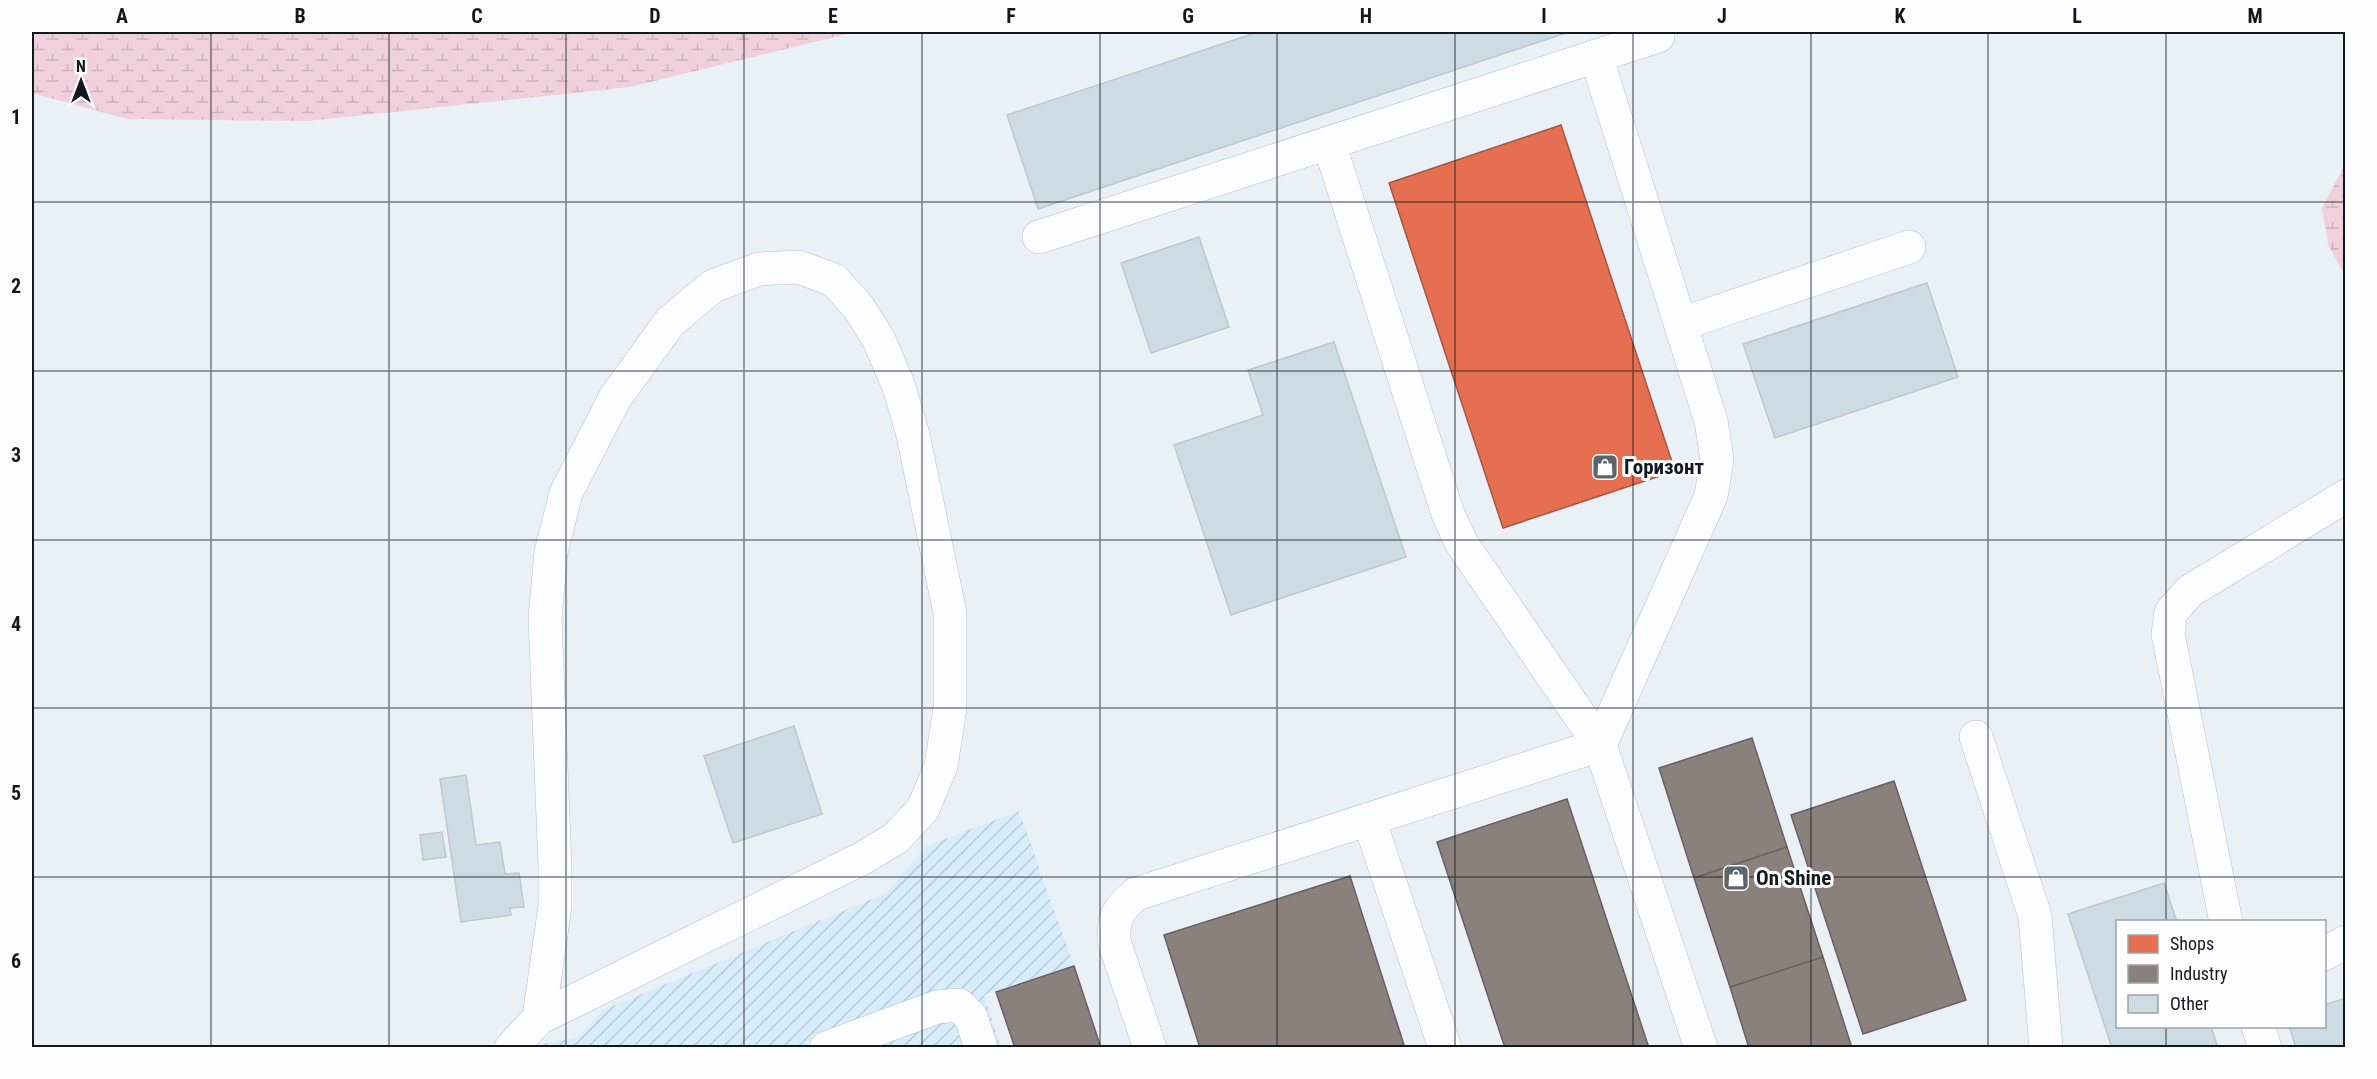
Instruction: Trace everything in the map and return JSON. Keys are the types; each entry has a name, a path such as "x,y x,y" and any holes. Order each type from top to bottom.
{"lane":[{"path":"1040,237 1658,36"},
{"path":"1150,1047 1114,941 1113,924 1122,906 1136,894 1600,745 1711,496 1718,459 1711,421 1596,56"},
{"path":"1329,143 1448,514 1462,544 1600,745 1701,1047"},
{"path":"1681,324 1908,247"},
{"path":"511,1047 539,1018 863,858 896,838 923,809 941,766 950,708 950,614 913,435 899,387 879,340 859,308 834,280 799,267 759,269 713,286 670,322 615,398 566,493 551,552 545,618 555,906 539,1018"},
{"path":"2226,920 2168,634 2171,612 2190,591 2346,496"},
{"path":"1976,737 2035,916 2046,1047"},
{"path":"1369,819 1445,1047"},
{"path":"2326,953 2346,942"},
{"path":"826,1047 937,1007 959,1005 971,1017 981,1047"},
{"path":"2259,1028 2265,1047"}],"shaded area":[{"path":"1019,811 1074,966 984,995 1001,1047 540,1048 542,1044 577,1038 603,1010 886,893 926,846"}],"green space":[{"path":"32,32 855,32 630,87 308,121 127,119 32,93"},
{"path":"2345,164 2345,276 2328,244 2322,208"}],"building: Shops":[{"path":"1561,125 1675,471 1503,528 1389,183"}],"building: Industry":[{"path":"1752,738 1787,847 1694,878 1659,768"},
{"path":"1894,781 1966,1000 1863,1034 1791,815"},
{"path":"1567,799 1649,1048 1505,1048 1437,842"},
{"path":"1787,847 1823,957 1730,987 1694,878"},
{"path":"1350,876 1405,1048 1200,1048 1164,935"},
{"path":"1823,957 1852,1048 1749,1048 1730,987"},
{"path":"1074,966 1101,1048 1015,1048 996,992"}],"building: Other":[{"path":"1258,32 1569,32 1038,209 1007,115"},
{"path":"1199,237 1229,327 1151,353 1121,263"},
{"path":"1927,283 1958,377 1775,438 1743,344"},
{"path":"1334,342 1406,557 1231,615 1174,445 1263,415 1248,370"},
{"path":"794,726 822,814 733,843 704,756"},
{"path":"466,775 476,845 500,842 505,874 519,873 524,907 510,908 511,915 461,922 440,779"},
{"path":"442,832 446,857 423,860 420,835"},
{"path":"2164,883 2176,920 2116,920 2116,1028 2212,1028 2218,1048 2112,1048 2068,914"},
{"path":"2346,998 2346,1048 2296,1048 2290,1028 2326,1028 2326,1004"}],"place":[{"name":"Горизонт","path":"1605,467"},
{"name":"On Shine","path":"1736,878"}]}
